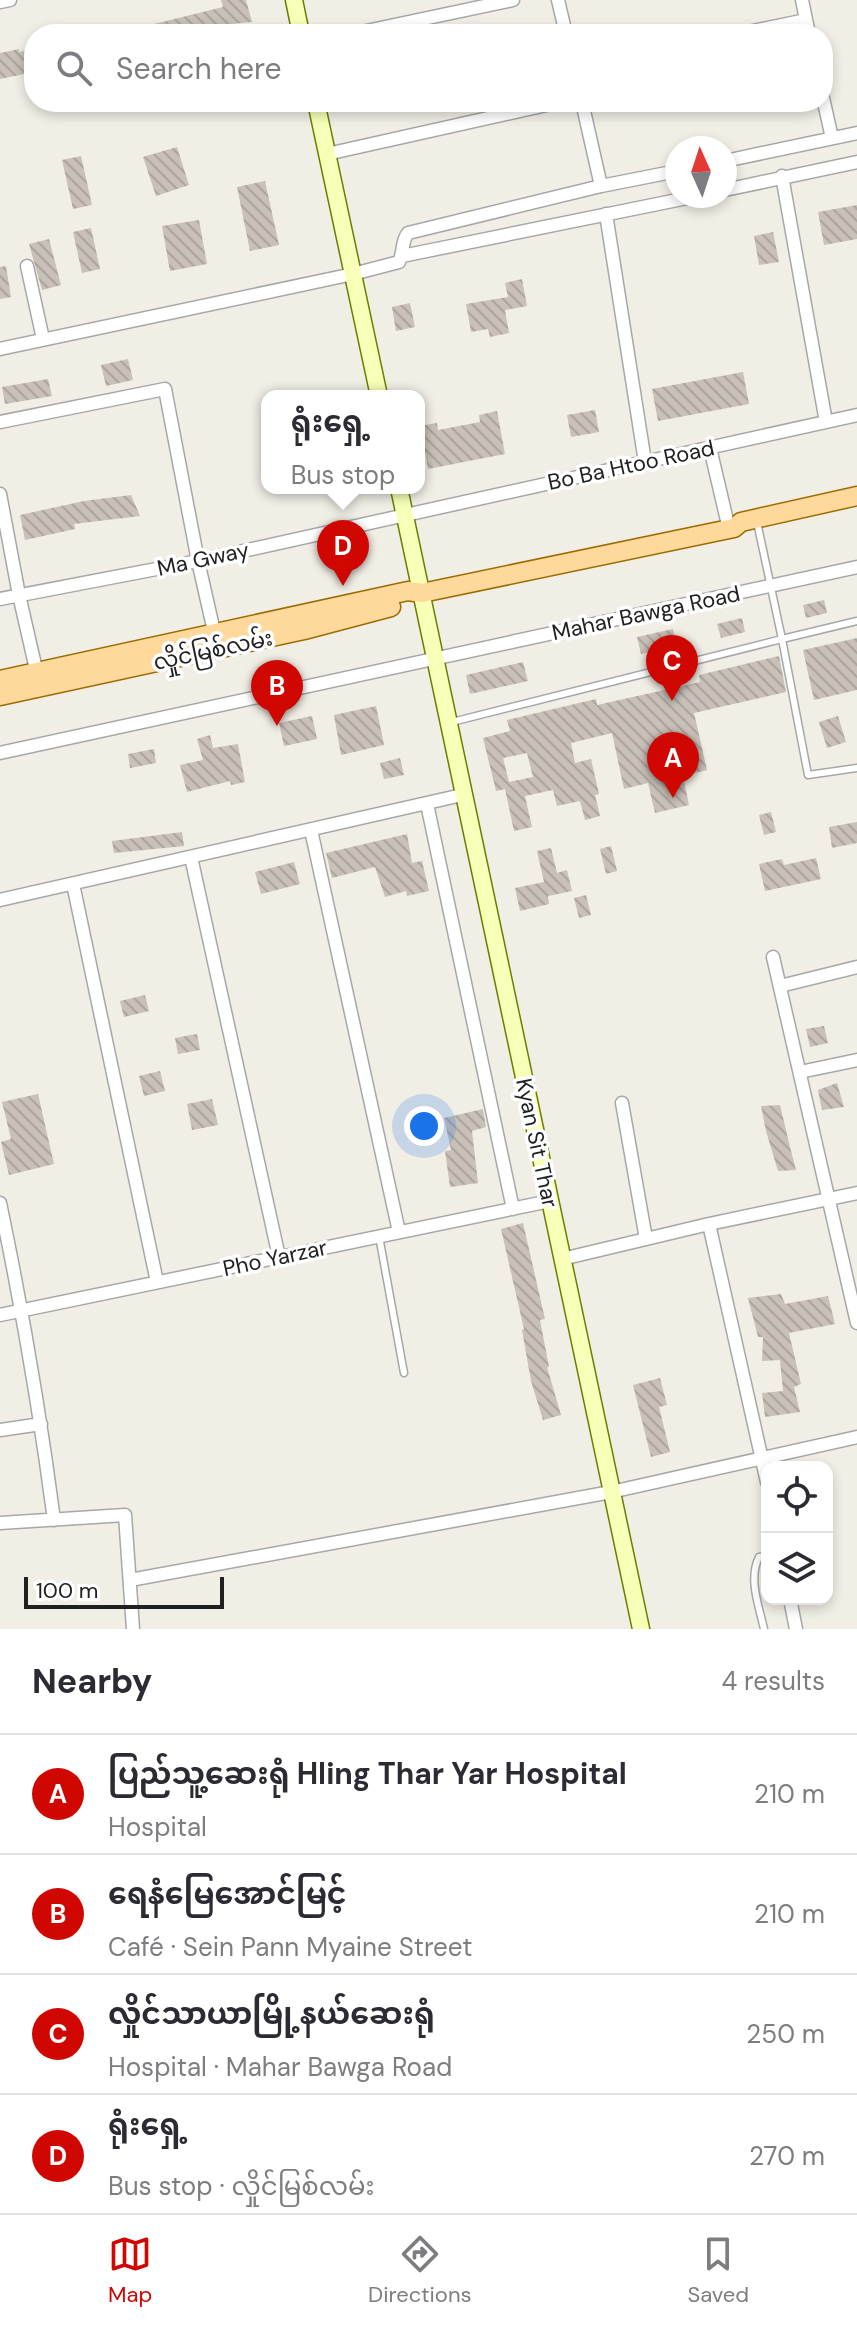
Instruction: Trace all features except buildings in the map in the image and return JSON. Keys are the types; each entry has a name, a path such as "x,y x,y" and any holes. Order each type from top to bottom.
{"main road":[{"path":"294,0 299,24"},
{"path":"318,112 378,390"},
{"name":"Kyan Sit Thar","path":"400,494 641,1629"},
{"name":"လှိုင်မြစ်လမ်း","path":"0,696 38,680 216,641 408,591 422,593 731,529 743,532 758,523 857,496"},
{"name":"လှိုင်မြစ်လမ်း","path":"758,523 857,506"},
{"name":"လှိုင်မြစ်လမ်း","path":"0,680 38,680"}],"street":[{"path":"0,2 10,0"},
{"path":"399,24 513,0"},
{"path":"560,0 564,24"},
{"path":"802,0 807,24"},
{"path":"787,24 806,20"},
{"path":"327,154 515,112"},
{"path":"584,112 601,186"},
{"path":"826,112 832,138"},
{"path":"737,158 857,133"},
{"path":"737,187 857,162"},
{"path":"0,349 399,262 408,233 665,173"},
{"path":"782,176 826,422"},
{"path":"402,256 665,202"},
{"path":"606,214 645,462"},
{"path":"27,266 43,339"},
{"path":"0,422 165,389 216,641"},
{"name":"Bo Ba Htoo Road","path":"404,515 857,415"},
{"path":"710,448 731,529"},
{"path":"0,494 38,680"},
{"name":"Ma Gway","path":"0,599 198,561 404,515"},
{"name":"Mahar Bawga Road","path":"0,753 857,567"},
{"path":"0,900 462,795"},
{"path":"427,804 513,1209"},
{"path":"311,830 399,1232"},
{"path":"191,857 279,1257"},
{"path":"73,884 157,1282"},
{"path":"773,957 857,1323"},
{"path":"780,986 857,967"},
{"path":"800,1072 857,1060"},
{"path":"622,1103 646,1239"},
{"path":"562,1259 857,1193"},
{"name":"Pho Yarzar","path":"0,1315 550,1201"},
{"path":"0,1203 4,1245 22,1310 54,1520"},
{"path":"709,1224 762,1459"},
{"path":"0,1430 41,1424"},
{"path":"130,1580 611,1492 857,1437"},
{"path":"0,1523 125,1515 133,1629"},
{"path":"791,1605 796,1629"}],"lane":[{"path":"758,523 808,775 857,768"},
{"path":"448,723 857,621"},
{"path":"379,1236 404,1373"},
{"path":"761,1556 753,1578 764,1629"}],"place":[{"name":"ရုံးရှေ့","path":"343,586"},
{"name":"လှိုင်သာယာမြို့နယ်ဆေးရုံ","path":"672,701"},
{"name":"ရေနံမြေအောင်မြင့်","path":"277,726"},
{"name":"ပြည်သူ့ဆေးရုံ Hling Thar Yar Hospital","path":"673,798"}]}
